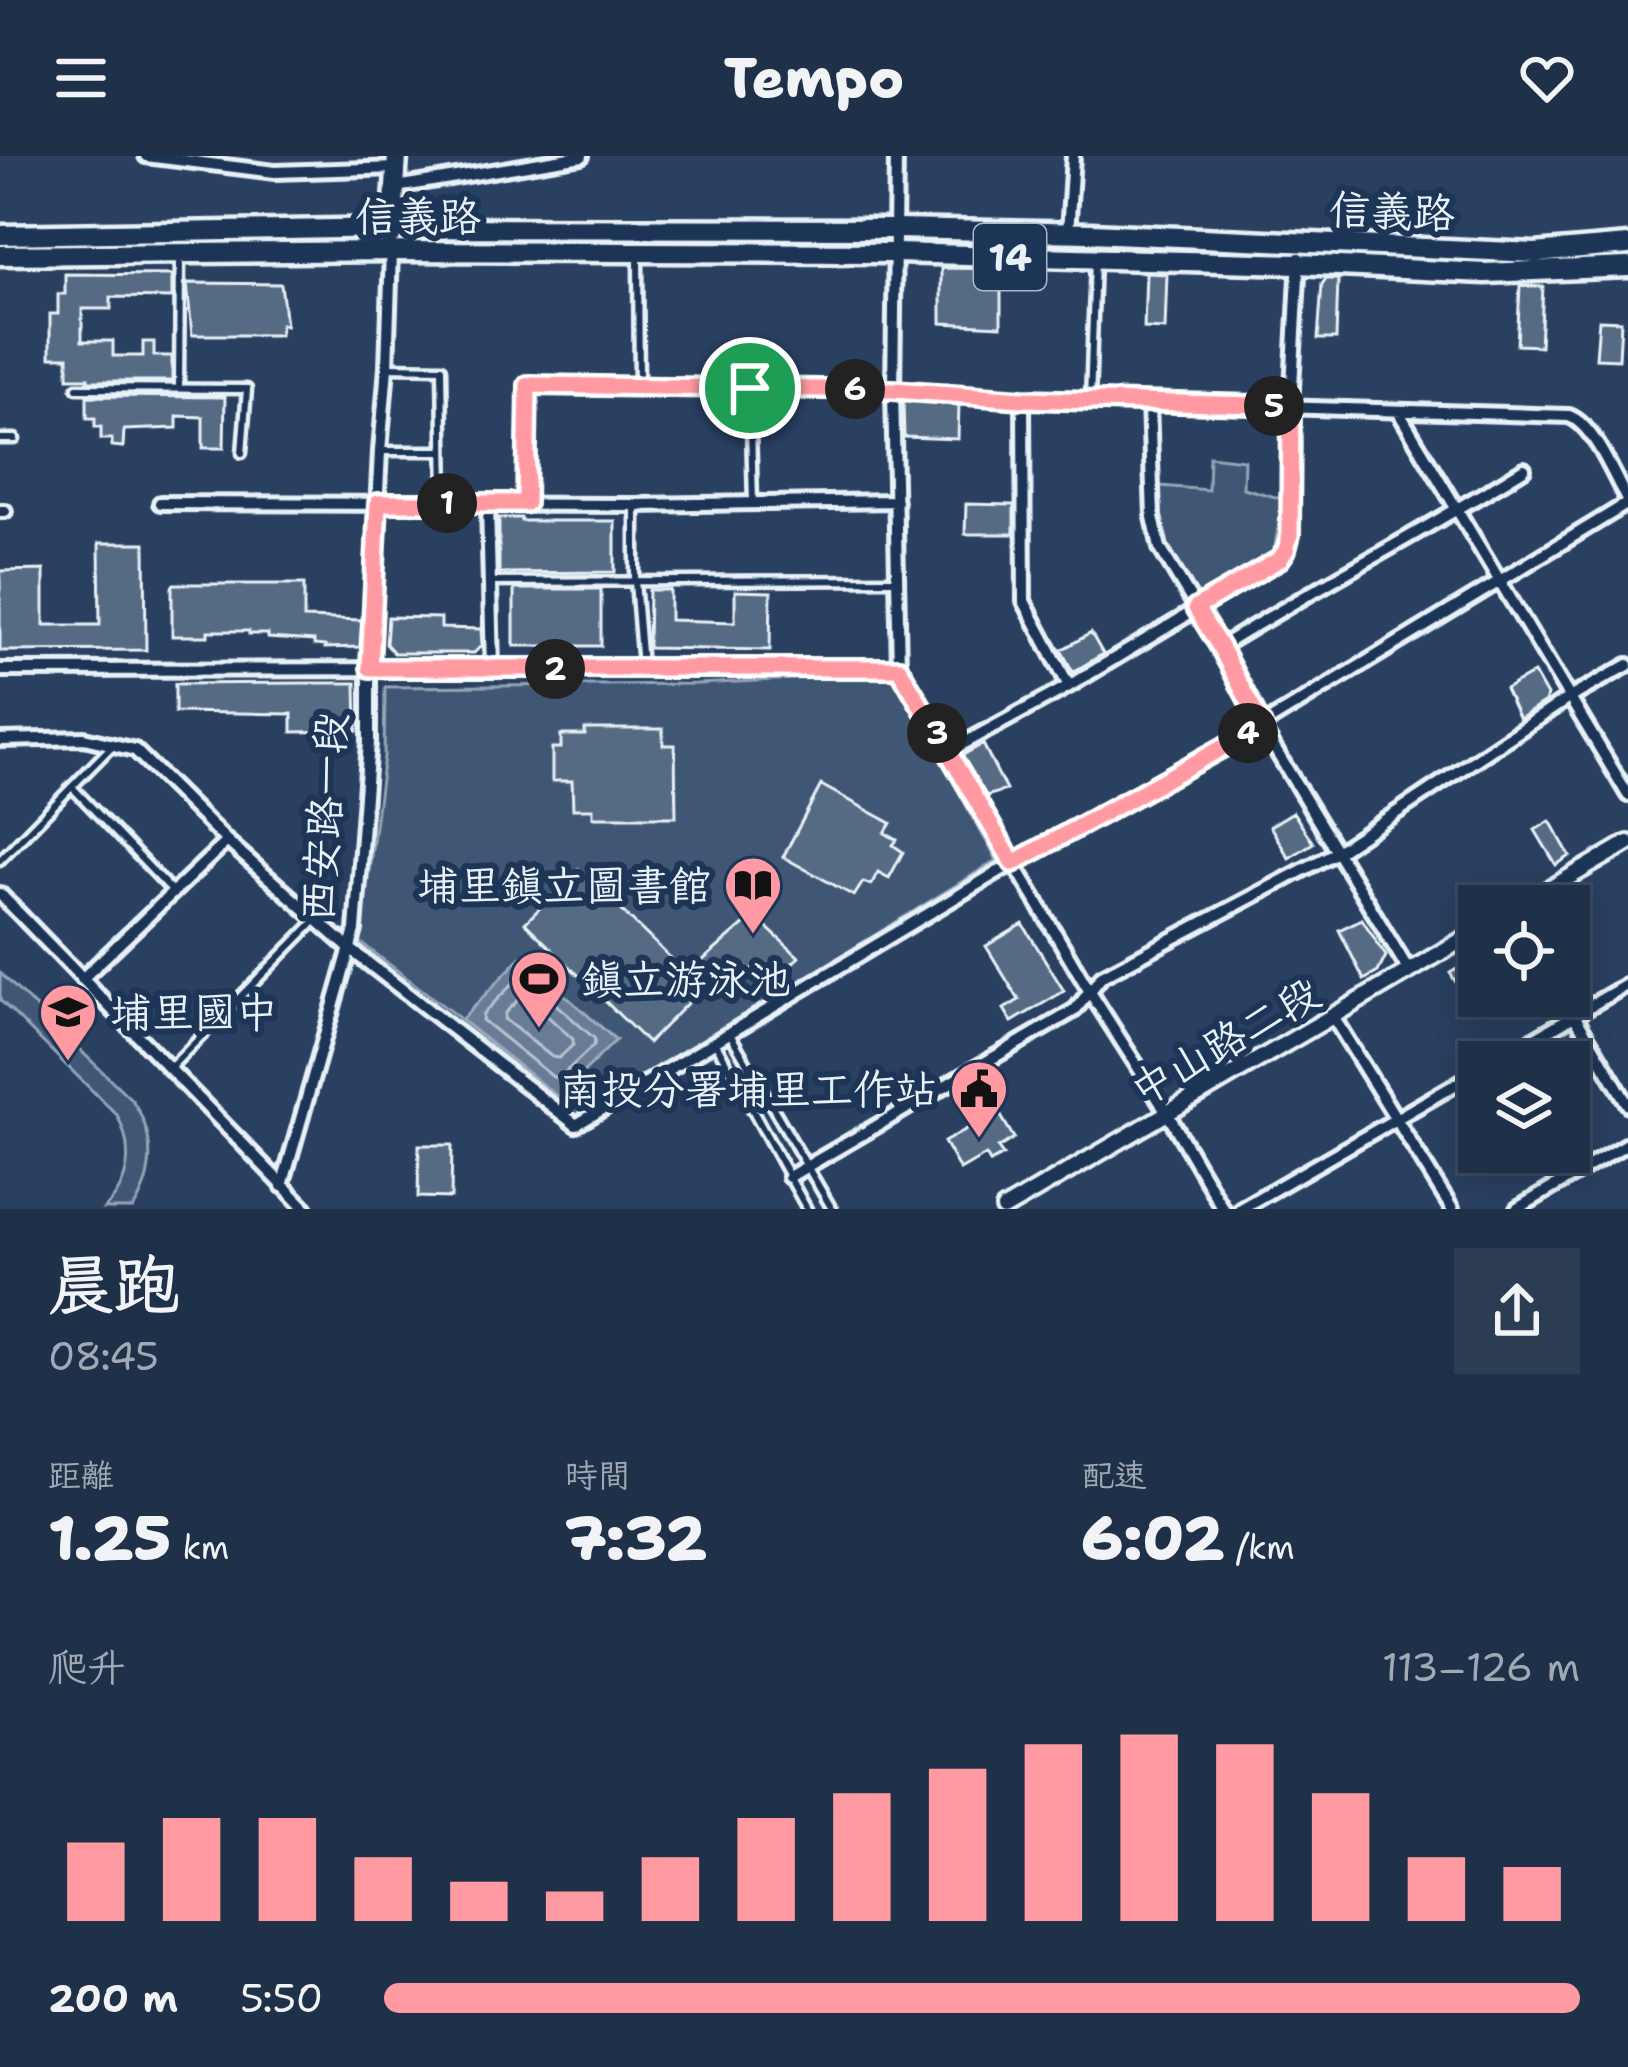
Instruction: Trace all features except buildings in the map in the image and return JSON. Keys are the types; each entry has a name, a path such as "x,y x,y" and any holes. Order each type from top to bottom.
{"main road":[{"name":"西安路一段","path":"391,251 397,170"},
{"name":"信義路","path":"0,235 393,228 895,229 1068,233 1485,273 1628,267"},
{"name":"信義路","path":"0,255 391,251 1095,258 1535,254 1628,245"}],"street":[{"path":"146,156 239,161 275,172 397,170 582,156"},
{"path":"275,156 275,172"},
{"path":"896,156 893,390 899,668 1222,1209"},
{"path":"1068,233 1073,156"},
{"name":"西安路一段","path":"282,1186 356,930 391,251"},
{"path":"948,752 1069,686 1280,559 1290,535 1299,254"},
{"path":"0,740 84,738 135,750 227,841 350,949 576,1125 1013,863 1262,726 1628,502 1581,420 1569,416 1023,399 893,390 528,385 526,503"},
{"path":"1023,399 1024,601 1069,686"},
{"path":"1149,402 1153,517 1160,548 1409,971"},
{"path":"1398,411 1628,795"},
{"path":"1220,647 1523,469"},
{"path":"160,503 896,501"},
{"path":"488,504 492,669"},
{"path":"789,1177 1075,1010 1102,976 1337,851 1628,664"},
{"path":"0,670 899,668"},
{"path":"82,979 227,841"},
{"path":"1556,885 1628,843"},
{"path":"0,894 306,1209"},
{"name":"中山路二段","path":"1004,1209 1458,942"},
{"path":"1590,1007 1628,984"},
{"path":"1333,1017 1452,1209"},
{"path":"1531,1041 1572,1017"},
{"path":"1575,1017 1628,1105"},
{"path":"1240,1209 1458,1083"},
{"path":"1517,1209 1628,1143"}],"lane":[{"path":"179,387 180,254"},
{"path":"638,254 639,387"},
{"path":"1090,400 1095,258"},
{"path":"387,368 442,368 444,502"},
{"path":"77,388 248,389 242,452"},
{"path":"750,388 753,503"},
{"path":"0,439 15,439"},
{"path":"380,451 442,452"},
{"path":"635,505 635,581 643,669"},
{"path":"490,582 897,580"},
{"path":"0,860 112,746"},
{"path":"73,788 172,891"},
{"path":"171,1067 317,920"},
{"path":"730,1034 832,1209"},
{"path":"716,1042 807,1209"}],"shaded area":[{"path":"1209,456 1244,460 1243,488 1283,499 1274,552 1195,596 1159,543 1159,486 1208,490"},
{"path":"892,674 997,860 580,1111 360,942 384,756 385,687 697,684"},
{"path":"0,973 140,1113 150,1155 146,1182 133,1209 104,1209 120,1188 127,1165 126,1140 117,1115 0,1000"}],"water":[{"name":"鎮立游泳池","path":"521,957 616,1040 558,1097 461,1020"}],"place":[{"name":"埔里鎮立圖書館","path":"753,936"},
{"name":"鎮立游泳池","path":"539,1030"},
{"name":"埔里國中","path":"68,1063"},
{"name":"南投分署埔里工作站","path":"979,1140"}],"route":[{"path":"528,385 750,388 1291,406 1286,550 1280,559 1196,608 1262,726 1013,863 899,668 370,668 378,503 526,503 528,385"}]}
